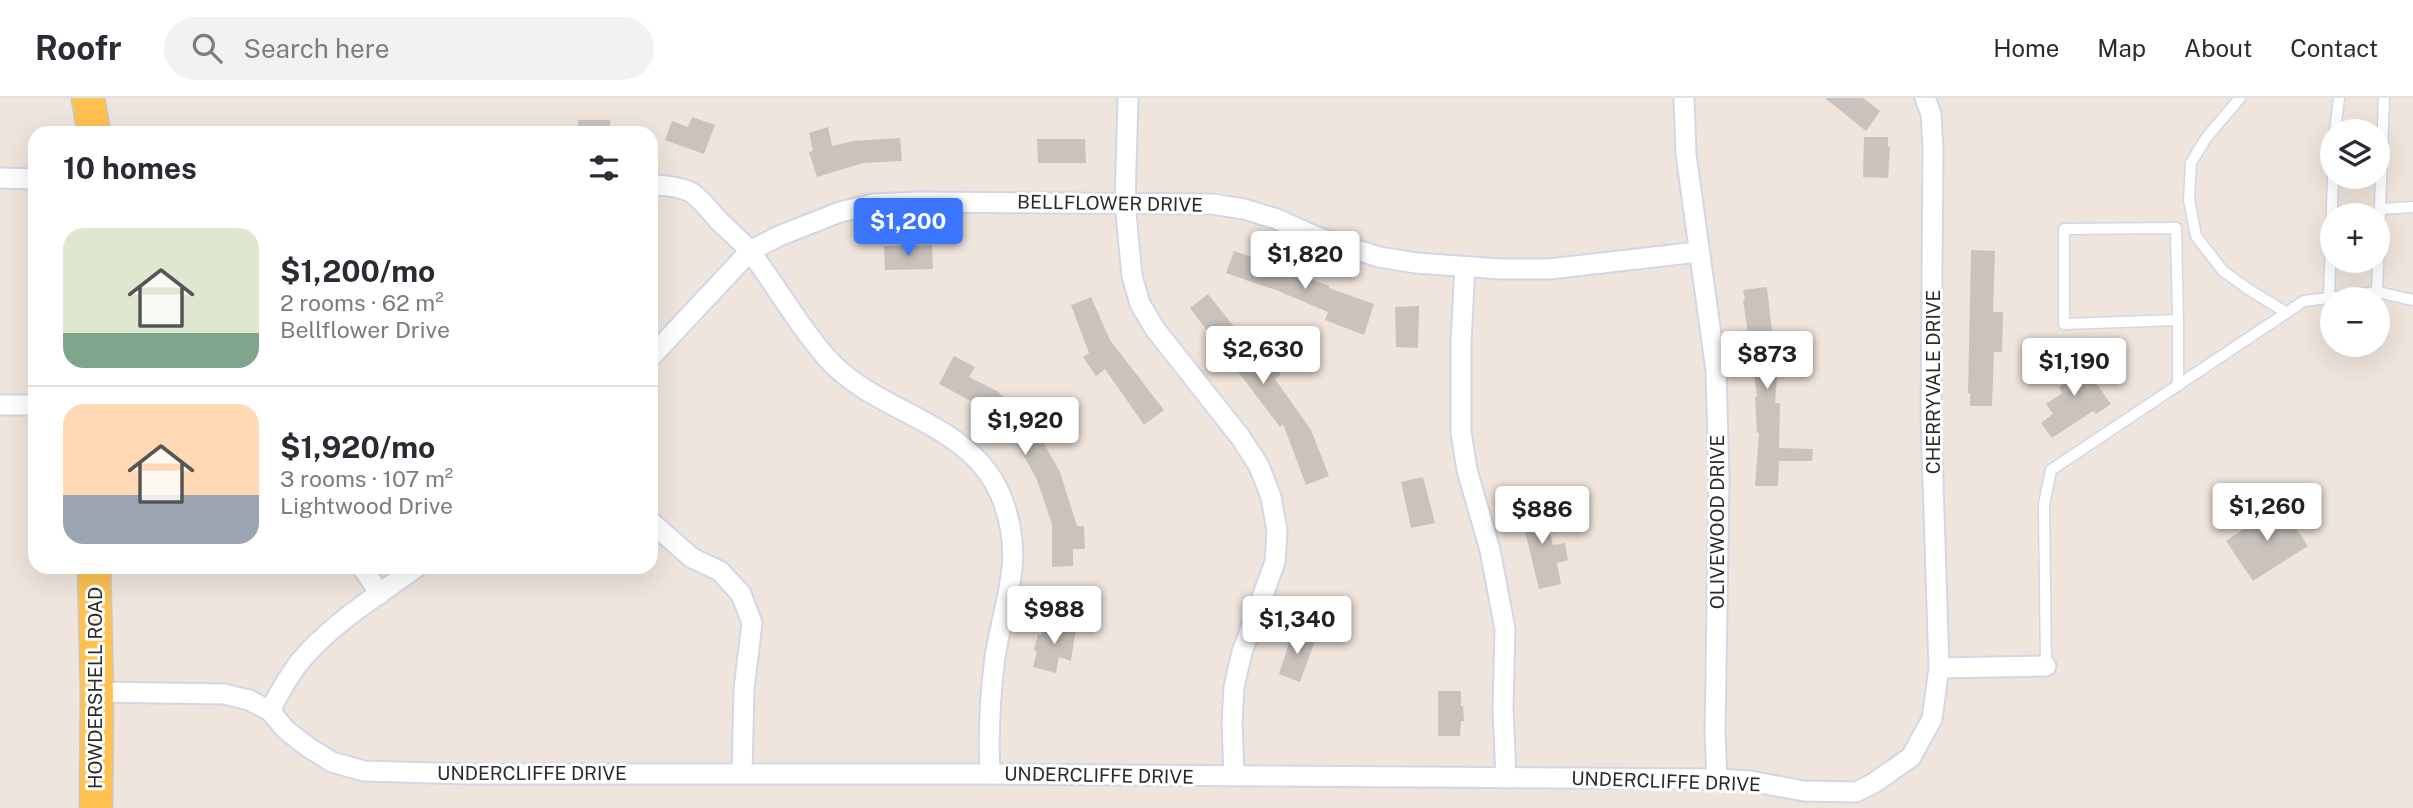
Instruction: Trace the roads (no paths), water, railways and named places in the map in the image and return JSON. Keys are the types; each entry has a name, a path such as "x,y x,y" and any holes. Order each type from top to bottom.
{"main road":[{"path":"88,98 93,126"},
{"name":"HOWDERSHELL ROAD","path":"94,574 96,808"}],"street":[{"path":"1128,98 1125,203 1132,276 1140,304 1163,339 1241,438 1259,466 1271,497 1277,531 1275,562 1242,652 1234,687 1234,776"},
{"name":"OLIVEWOOD DRIVE","path":"1684,98 1686,154 1716,371 1719,480 1715,733 1717,779"},
{"name":"CHERRYVALE DRIVE","path":"1925,98 1931,114 1933,146 1931,407 1939,668"},
{"path":"0,178 28,178"},
{"path":"658,185 691,192 750,251 825,356 846,378 966,447 1003,500 1014,557 1011,589 996,655 991,696 990,774"},
{"name":"BELLFLOWER DRIVE","path":"658,350 750,251 810,223 873,204 1212,204 1244,209 1277,219 1314,236 1379,257 1465,267 1549,269 1698,252"},
{"path":"1465,267 1461,341 1461,432 1467,470 1490,550 1505,629 1503,708 1506,778"},
{"path":"0,405 28,405"},
{"path":"658,528 692,558 720,571 740,594 752,624 744,689 743,773"},
{"path":"367,574 380,594"},
{"path":"270,711 299,663 318,642 407,574"},
{"path":"1939,668 2046,666"},
{"name":"UNDERCLIFFE DRIVE","path":"97,692 224,694 248,700 270,711 286,730 332,762 364,771 469,774 1717,779 1750,781 1804,791 1856,792 1911,757 1931,719 1939,668"}],"lane":[{"path":"2240,98 2227,102 2191,163 2189,200 2196,236 2223,271 2287,313"},
{"path":"2336,119 2339,98"},
{"path":"2380,203 2384,98"},
{"path":"2329,287 2333,189"},
{"path":"2390,208 2413,207"},
{"path":"2178,320 2064,324 2064,229 2176,228 2178,320 2178,386"},
{"path":"2390,295 2413,300"},
{"path":"2046,666 2044,504 2051,470 2304,301 2320,299"}]}
